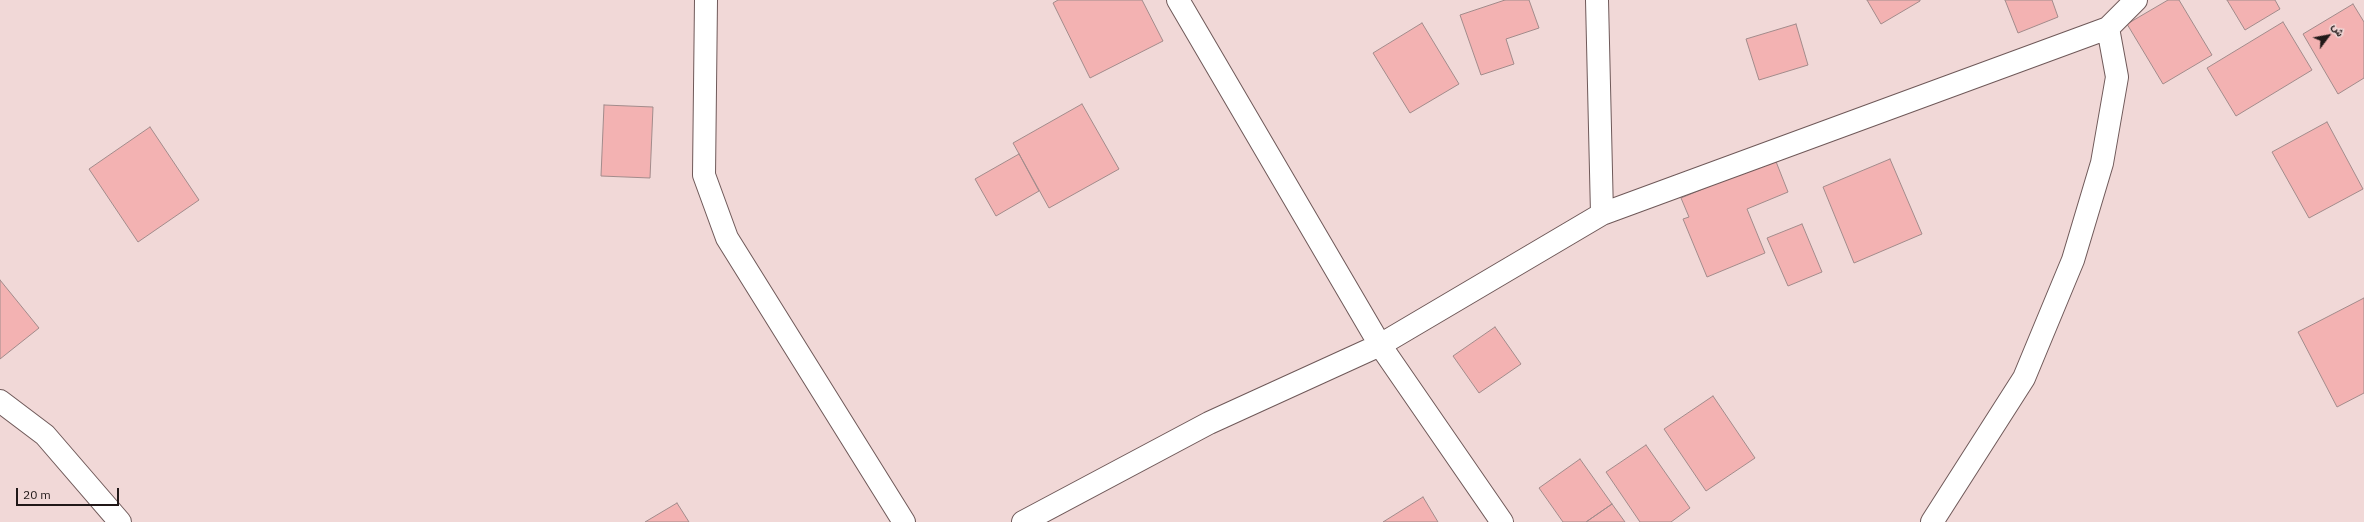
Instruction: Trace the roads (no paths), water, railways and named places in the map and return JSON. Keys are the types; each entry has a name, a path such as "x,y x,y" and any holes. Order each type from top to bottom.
{"street":[{"path":"706,0 704,175 727,238 904,522"},
{"path":"1178,0 1380,345 1502,522"},
{"path":"1597,0 1602,214"},
{"path":"1023,522 1209,423 1380,345 1602,214 2108,28 2136,0"},
{"path":"1932,522 2024,378 2073,260 2102,163 2117,77 2108,28"},
{"path":"0,401 45,435 120,522"}]}
